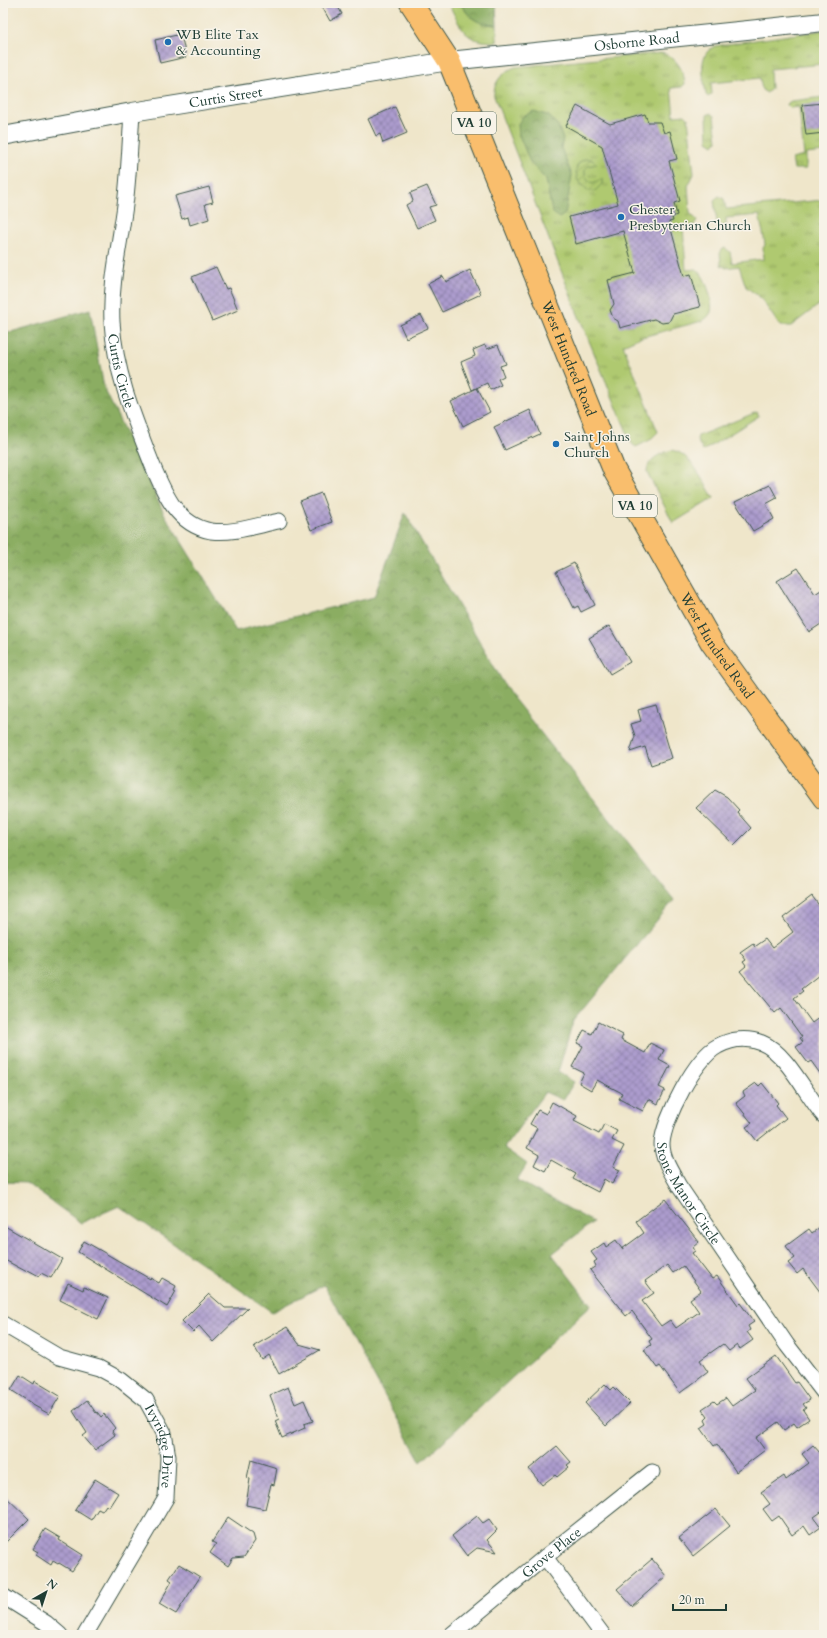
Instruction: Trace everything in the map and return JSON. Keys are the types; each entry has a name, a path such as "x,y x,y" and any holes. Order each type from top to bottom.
{"main road":[{"name":"West Hundred Road","path":"411,3 449,61 614,470 712,643 824,798"}],"street":[{"name":"Osborne Road","path":"449,61 824,22"},
{"name":"Curtis Street","path":"3,136 132,112 449,61"},
{"name":"Curtis Circle","path":"132,112 126,204 114,276 112,321 115,351 124,388 136,424 159,482 171,504 181,516 195,525 205,529 226,532 279,521"},
{"name":"Stone Manor Circle","path":"824,1116 812,1102 793,1072 778,1055 766,1045 747,1039 730,1041 716,1046 705,1056 692,1074 671,1112 663,1131 662,1146 665,1161 679,1186 787,1345 824,1393"},
{"name":"Ivyridge Drive","path":"3,1324 59,1357 99,1368 121,1380 146,1400 164,1433 168,1457 166,1498 85,1635"},
{"name":"Grove Place","path":"451,1635 545,1557 652,1472"},
{"path":"545,1557 603,1635"},
{"path":"3,1596 46,1623 60,1635"}],"green space":[{"path":"448,3 460,3 467,13 475,20 497,25 497,42 477,40 465,33"},
{"path":"460,3 496,3 497,25 475,20 467,13"},
{"path":"824,30 824,64 770,69 771,89 767,93 762,90 760,78 711,83 712,94 708,97 706,95 703,61 709,50 715,46"},
{"path":"661,53 675,60 681,69 685,84 682,87 671,88 674,116 685,115 688,118 694,174 688,186 690,213 697,220 694,225 683,226 686,270 696,269 703,276 710,295 712,308 709,315 702,321 638,338 623,345 658,432 650,440 636,447 632,444 577,312 494,96 494,91 500,78 515,67"},
{"path":"824,97 824,152 806,154 806,169 794,169 792,159 804,156 799,107 790,108 787,105 791,101"},
{"path":"534,111 549,116 558,126 563,139 561,148 572,175 565,214 559,218 552,212 546,180 530,162 519,135 518,124 523,116"},
{"path":"711,113 714,116 717,141 714,145 708,141 707,115"},
{"path":"585,159 591,159 597,164 588,166 585,169 585,174 588,179 593,183 602,179 602,184 595,191 589,191 578,181 576,174 577,168 579,163"},
{"path":"719,196 724,199 726,209 824,200 824,301 791,326 780,326 760,297 746,287 739,266 726,268 721,265 720,251 725,248 730,252 732,263 764,259 763,248 765,245 759,215 726,218 726,231 723,233 718,230 714,200"},
{"path":"90,309 104,388 165,515 236,631 374,597 405,513 510,694 674,900 573,1021 558,1072 574,1082 563,1100 545,1092 504,1148 527,1164 517,1180 593,1222 552,1254 591,1305 421,1462 324,1285 272,1312 119,1206 81,1223 26,1183 3,1182 3,331 11,332"},
{"path":"757,412 759,416 703,451 697,440 698,436"},
{"path":"672,450 679,452 691,463 714,498 673,523 647,472 649,464 655,457"}],"building":[{"path":"320,3 336,3 342,14 330,21"},
{"path":"181,34 186,57 160,63 155,40"},
{"path":"824,103 824,133 806,135 802,105"},
{"name":"Chester Presbyterian Church","path":"577,106 610,124 645,114 648,122 660,122 664,133 670,131 677,159 669,161 680,201 674,203 677,215 672,217 673,221 669,222 684,276 691,274 700,307 673,314 669,322 662,323 654,319 620,328 618,321 613,318 610,310 614,304 608,280 635,273 623,231 576,244 569,217 618,204 602,146 566,126"},
{"path":"395,107 407,133 383,143 380,134 376,136 368,119"},
{"path":"427,186 436,205 429,207 435,220 417,228 406,205 413,201 410,193"},
{"path":"209,187 213,202 205,204 209,219 190,225 188,217 182,219 175,196"},
{"path":"216,267 226,289 229,288 238,310 212,321 192,277"},
{"path":"470,270 481,294 442,312 428,284 443,276 446,282"},
{"path":"421,315 428,328 406,338 400,325"},
{"path":"485,345 487,349 498,345 506,364 500,366 504,376 498,379 501,385 490,390 487,383 472,390 461,362 475,356 473,350"},
{"path":"477,388 490,412 463,426 451,401"},
{"path":"530,410 540,434 505,450 494,427"},
{"path":"770,485 777,498 766,504 774,519 753,531 735,502"},
{"path":"321,493 332,522 311,530 300,501"},
{"path":"574,563 595,605 581,612 578,606 574,608 556,572"},
{"path":"798,568 815,594 824,588 824,622 809,632 777,581"},
{"path":"609,626 630,662 610,674 589,638"},
{"path":"656,705 672,758 651,765 645,747 630,752 635,736 631,724 641,721 638,710"},
{"path":"715,790 727,797 739,810 737,812 751,828 734,845 696,808"},
{"path":"812,896 824,912 824,971 801,989 803,991 794,998 812,1023 824,1014 824,1079 811,1061 808,1063 796,1047 803,1042 800,1038 802,1037 781,1008 775,1013 740,971 746,966 743,962 746,960 740,952 753,943 755,946 765,939 772,948 793,932 783,918"},
{"path":"598,1022 623,1035 621,1040 645,1053 650,1043 664,1050 659,1060 670,1066 659,1087 665,1090 658,1104 649,1099 643,1111 619,1099 622,1093 597,1080 591,1090 579,1083 584,1073 572,1067 583,1046 577,1043 584,1030 592,1034"},
{"path":"756,1083 759,1086 762,1083 778,1103 776,1105 786,1118 757,1141 746,1127 752,1123 736,1103 745,1096 743,1092"},
{"path":"552,1102 577,1116 574,1121 599,1134 604,1124 617,1131 612,1140 624,1146 613,1167 620,1170 612,1184 604,1179 598,1192 573,1179 576,1174 551,1160 545,1171 534,1165 539,1155 527,1148 537,1128 530,1124 538,1110 546,1114"},
{"path":"665,1199 699,1242 693,1247 695,1251 692,1253 712,1279 717,1276 738,1305 740,1303 754,1322 748,1326 750,1330 747,1332 753,1340 740,1349 737,1345 729,1351 723,1344 700,1360 708,1372 680,1393 660,1366 657,1368 644,1350 651,1345 649,1341 652,1339 632,1311 626,1316 590,1270 596,1266 594,1262 597,1260 591,1252 604,1243 606,1247 616,1240 622,1249 644,1233 636,1221","holes":["667,1265 673,1273 683,1266 701,1291 690,1299 699,1312 676,1328 670,1320 661,1326 642,1301 654,1293 645,1281"]},
{"path":"824,1224 824,1297 803,1269 797,1274 788,1263 795,1258 786,1246 809,1229 812,1233"},
{"path":"3,1225 62,1259 51,1278 41,1273 39,1276 28,1270 27,1272 3,1259"},
{"path":"84,1241 150,1279 159,1283 162,1278 176,1286 174,1290 176,1291 167,1307 78,1252"},
{"path":"68,1283 83,1290 84,1287 108,1298 98,1319 60,1300"},
{"path":"209,1294 225,1308 248,1308 213,1342 199,1326 193,1332 182,1321"},
{"path":"287,1327 299,1344 320,1350 279,1374 269,1355 262,1360 254,1346"},
{"path":"776,1356 795,1383 797,1382 810,1400 803,1404 806,1408 803,1410 809,1419 797,1427 794,1423 784,1430 778,1422 756,1438 765,1450 736,1472 717,1444 714,1446 701,1428 707,1424 705,1420 708,1417 702,1409 714,1401 717,1404 726,1398 732,1406 755,1390 746,1378"},
{"path":"20,1375 34,1384 35,1381 60,1396 49,1414 11,1390"},
{"path":"605,1384 611,1390 614,1387 630,1403 606,1426 585,1403"},
{"path":"288,1387 295,1404 304,1400 313,1421 304,1424 305,1428 282,1438 275,1421 279,1419 270,1395"},
{"path":"87,1400 96,1413 97,1412 101,1417 104,1414 115,1428 112,1431 115,1435 95,1450 83,1436 87,1433 73,1411"},
{"path":"813,1445 821,1454 824,1452 824,1510 814,1517 821,1527 810,1535 804,1526 792,1535 779,1516 772,1521 763,1509 770,1504 761,1492 784,1476 786,1480 809,1463 802,1454"},
{"path":"557,1446 571,1462 567,1465 569,1467 557,1477 555,1475 542,1485 529,1469"},
{"path":"251,1460 277,1468 274,1485 271,1484 265,1509 246,1505 250,1479 247,1478"},
{"path":"95,1479 118,1493 109,1507 106,1505 102,1511 98,1509 91,1520 75,1510"},
{"path":"3,1494 29,1519 3,1545"},
{"path":"716,1509 730,1526 693,1556 679,1538"},
{"path":"477,1516 483,1523 489,1519 497,1530 487,1540 497,1552 477,1548 467,1556 452,1536"},
{"path":"228,1517 253,1534 255,1541 244,1557 233,1558 228,1566 210,1553 216,1544 212,1542"},
{"path":"45,1529 83,1555 72,1571 53,1561 51,1565 36,1555 38,1552 33,1549"},
{"path":"652,1559 666,1576 632,1606 617,1589"},
{"path":"179,1564 200,1577 176,1614 159,1604 172,1581 169,1579"}],"place":[{"name":"WB Elite Tax & Accounting","path":"168,42"},
{"name":"Chester Presbyterian Church","path":"621,217"},
{"name":"Saint Johns Church","path":"556,444"}]}
